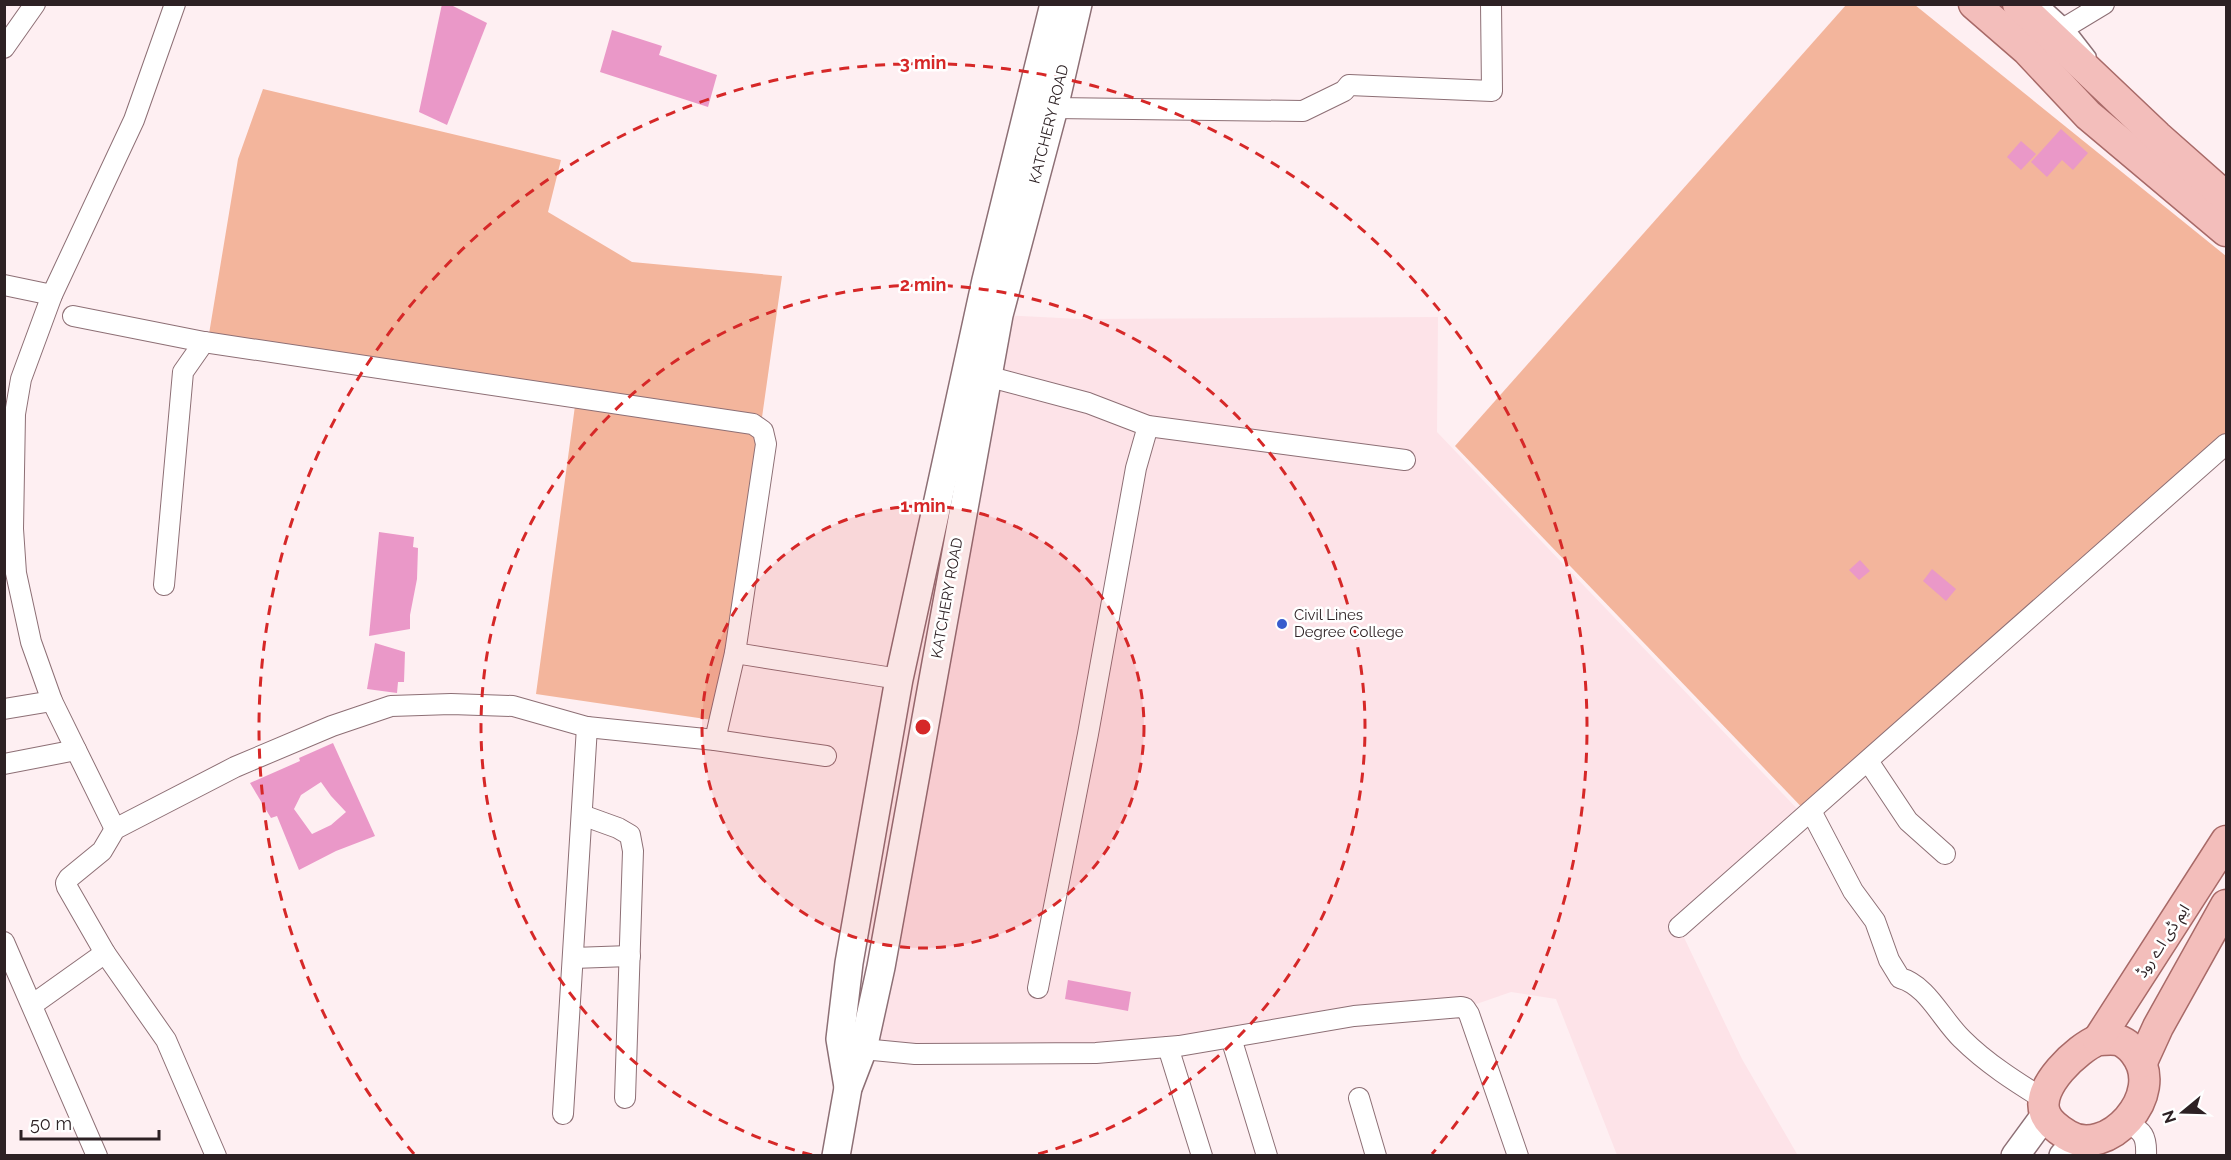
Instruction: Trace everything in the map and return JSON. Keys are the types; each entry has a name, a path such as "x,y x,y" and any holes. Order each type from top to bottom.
{"main road":[{"name":"KATCHERY ROAD","path":"848,1088 840,1039 849,963 899,679 922,580 977,373 1054,4"},
{"name":"KATCHERY ROAD","path":"997,282 1054,108 1078,4"},
{"path":"1974,4 2027,50 2088,115 2226,231"},
{"path":"2018,4 2059,31 2103,85 2226,197"},
{"name":"KATCHERY ROAD","path":"836,1155 848,1088 864,1049 881,967 949,585 977,373"},
{"path":"922,580 949,585"},
{"path":"884,760 916,766"},
{"name":"ایم ڈی اے روڈ","path":"2109,1040 2226,841"},
{"name":"ایم ڈی اے روڈ","path":"2109,1040 2226,874"},
{"path":"2045,1107 2070,1148 2107,1135 2126,1122 2137,1110 2143,1095 2144,1070 2158,1027 2226,905"},
{"path":"2144,1070 2226,942"},
{"path":"849,963 881,967"},
{"path":"2015,1155 2045,1107 2048,1089 2064,1065 2079,1050 2109,1040 2133,1049 2144,1070"}],"street":[{"path":"4,48 35,4"},
{"path":"115,829 52,701 31,642 16,573 10,412 52,295 134,120 175,4"},
{"path":"1054,108 1303,111 1344,90 1349,85 1492,91 1491,4"},
{"path":"2059,31 2104,4"},
{"path":"4,285 52,295"},
{"path":"73,316 204,342 753,423 763,431 766,444 735,653 715,740"},
{"path":"164,585 183,372 204,342"},
{"path":"977,373 1088,403 1148,426 1405,460"},
{"path":"1038,988 1088,734 1136,468 1148,426"},
{"path":"1679,927 2226,444"},
{"path":"735,653 899,679"},
{"path":"4,710 52,701"},
{"path":"216,1155 166,1040 105,953 66,883 102,851 115,829 235,767 332,726 392,706 451,704 513,706 587,727 715,740 826,756"},
{"path":"562,1113 587,727"},
{"path":"4,764 76,750"},
{"path":"1868,761 1908,821 1945,854"},
{"path":"1811,811 1853,891 1875,921 1889,960 1900,978 1906,979 1923,992 1962,1039 2045,1107"},
{"path":"582,815 618,828 630,835 633,851 625,1098"},
{"path":"4,942 97,1155"},
{"path":"32,1005 105,953"},
{"path":"573,958 630,956"},
{"path":"864,1049 915,1054 1096,1053 1168,1047 1231,1038 1354,1016 1448,1006 1465,1008 1518,1155"},
{"path":"1231,1038 1267,1155"},
{"path":"1168,1047 1202,1155"},
{"path":"1359,1098 1376,1155"},
{"path":"2126,1122 2142,1131 2147,1145 2146,1155"}],"lane":[{"path":"2044,4 2059,31"},
{"path":"2033,72 2088,115"}],"shaded area":[{"path":"1846,5 1915,5 2226,256 2226,435 1812,818 1455,446"},
{"path":"263,89 561,160 548,212 632,262 782,276 719,721 536,694 577,391 209,334 238,159"},
{"name":"Civil Lines Degree College","path":"999,315 1080,319 1438,317 1437,432 1805,817 1679,927 1742,1059 1797,1154 1617,1155 1556,999 1511,992 1465,1008 1179,1046 863,1049"}],"building":[{"path":"442,4 449,4 487,23 447,125 419,112"},
{"path":"612,30 662,46 659,55 717,75 708,107 600,72"},
{"path":"2061,129 2088,153 2073,170 2062,160 2047,177 2031,162"},
{"path":"2021,141 2036,154 2021,170 2007,157"},
{"path":"379,532 414,537 413,547 418,548 417,579 410,615 410,629 369,636"},
{"path":"1860,560 1870,571 1859,580 1849,570"},
{"path":"1932,569 1956,589 1946,601 1923,581"},
{"path":"375,643 405,652 404,682 398,682 397,693 367,689"},
{"path":"333,743 375,836 336,851 299,870 277,816 271,818 250,783 300,761 299,758","holes":["321,782 346,812 331,825 312,834 294,809 301,795"]},
{"path":"1068,980 1131,992 1128,1011 1065,999"}],"place":[{"name":"Civil Lines Degree College","path":"1282,624"}]}
